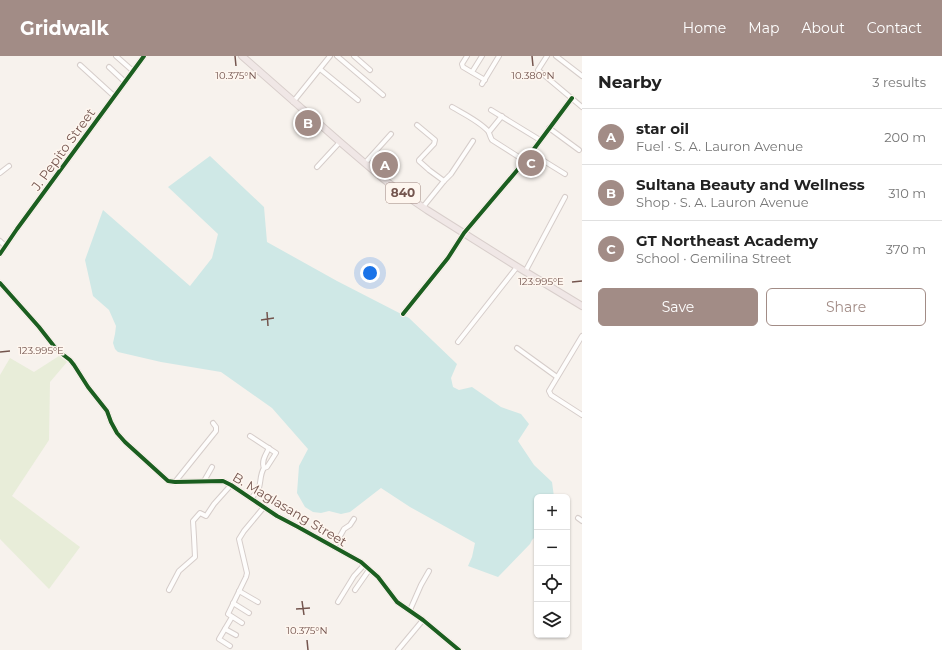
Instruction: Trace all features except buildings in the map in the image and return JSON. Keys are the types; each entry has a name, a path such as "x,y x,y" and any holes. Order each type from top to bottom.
{"highway":[{"name":"840","path":"242,56 365,164 399,191 517,267 582,306"}],"street":[{"path":"116,56 133,71"},
{"name":"J. Pepito Street","path":"0,254 144,56"},
{"path":"293,102 330,56"},
{"path":"337,56 383,95"},
{"path":"354,56 370,70"},
{"path":"467,56 462,66 485,80"},
{"path":"472,72 482,56"},
{"path":"482,84 499,56"},
{"path":"547,56 538,70 582,107"},
{"path":"556,56 582,76"},
{"path":"80,65 114,96"},
{"path":"109,67 124,82"},
{"path":"320,69 358,100"},
{"path":"403,314 448,258 464,233 525,161 572,98"},
{"path":"452,107 483,126 489,132 492,140 525,161"},
{"path":"491,110 540,140"},
{"path":"489,132 502,116"},
{"path":"418,125 435,140 434,144 419,161 444,181"},
{"path":"549,128 578,150"},
{"path":"365,164 391,134"},
{"path":"423,207 451,174 473,140"},
{"path":"317,167 340,142"},
{"path":"531,153 565,174"},
{"path":"0,173 9,166"},
{"path":"525,272 565,197"},
{"path":"0,241 5,246"},
{"path":"458,342 517,267"},
{"name":"B. Maglasang Street","path":"0,283 57,350 74,365 107,411 117,433 159,474 168,481 223,481 231,485 277,516 364,565 378,577 397,602 423,620 459,650"},
{"path":"582,336 549,391 551,395 582,415"},
{"path":"518,348 557,377"},
{"path":"175,482 216,431 216,427 213,422"},
{"path":"250,436 276,453 261,473 259,488 252,498"},
{"path":"264,468 262,465 269,448"},
{"path":"204,481 212,467"},
{"path":"169,590 179,571 195,557 193,521 200,513 206,516 214,504 231,485"},
{"path":"242,623 228,614 234,604 247,573 240,539 244,531 264,507"},
{"path":"334,547 344,529 350,525 354,519"},
{"path":"338,602 354,576 364,565"},
{"path":"356,590 369,570"},
{"path":"410,610 421,585 430,571"},
{"path":"239,591 258,602"},
{"path":"234,604 249,613"},
{"path":"230,646 219,639 232,617"},
{"path":"398,650 423,620"},
{"path":"225,629 236,635"}],"green space":[{"path":"59,356 67,362 50,382 49,440 12,496 80,547 49,589 0,539 0,375 10,358 34,372"}],"water":[{"path":"210,156 264,207 267,242 337,281 409,318 457,364 451,378 453,387 459,390 472,387 501,407 521,414 529,424 518,441 534,465 552,482 554,494 534,494 534,538 498,577 468,566 472,557 475,543 410,507 381,488 350,512 341,514 329,511 321,513 313,512 305,507 297,493 299,466 308,449 272,408 221,372 161,362 118,352 115,349 113,343 116,326 109,310 93,296 85,260 103,210 190,286 212,258 218,234 168,187"}],"cycle path":[{"path":"0,254 144,56"},
{"path":"403,314 448,258 464,233 525,161 572,98"},
{"path":"0,283 57,350 74,365 88,387 107,411 117,433 168,481 223,481 231,485 277,516 361,562 378,577 397,602 423,620 459,650"}],"place":[{"name":"Sultana Beauty and Wellness","path":"308,123"},
{"name":"GT Northeast Academy","path":"531,163"},
{"name":"star oil","path":"385,165"}]}
